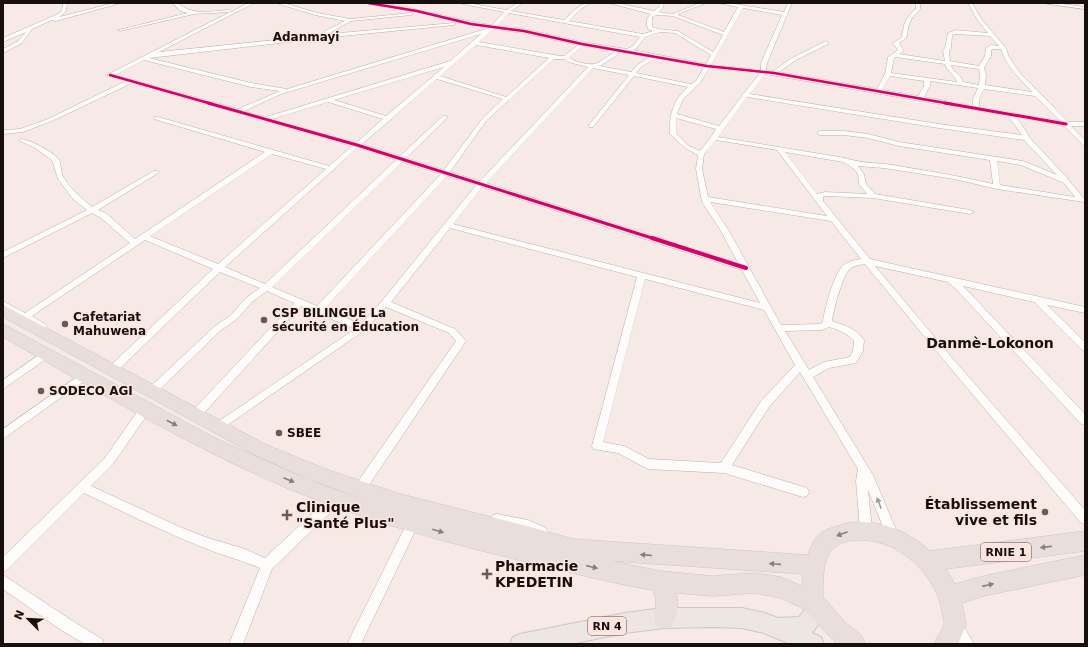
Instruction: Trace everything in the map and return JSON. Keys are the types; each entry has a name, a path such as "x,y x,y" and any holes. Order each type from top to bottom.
{"highway":[{"path":"3,310 234,437 292,464 352,487 397,502 534,537 573,549 814,565"},
{"path":"3,330 84,376 220,449 336,499 447,534 629,575 660,581 712,586 755,583 781,588 815,605 838,631 854,644"},
{"path":"815,605 814,565 823,544 842,532 866,529 893,537 928,561 941,578 950,596 955,625 945,644"},
{"name":"RNIE 1","path":"928,561 1085,541"},
{"name":"RNIE 1","path":"950,596 984,586 1085,565"},
{"path":"660,581 668,599 668,608 664,618"}],"main road":[{"name":"RN 4","path":"775,628 804,627 815,605"},
{"name":"RN 4","path":"520,644 595,628 664,618 742,618 765,623 814,644"}],"street":[{"path":"49,21 64,11 66,5 65,3"},
{"path":"3,40 49,21 119,3"},
{"path":"175,3 182,10 194,13"},
{"path":"252,3 110,75 357,145 746,268"},
{"path":"278,3 317,14 350,20 426,13"},
{"path":"368,3 426,13 492,28 524,31 582,44 707,66 774,73 1066,124 1085,124"},
{"path":"460,3 643,36 665,30 676,32 713,54"},
{"path":"115,367 219,268 332,169 357,145 454,62 492,28 510,9 521,3"},
{"path":"565,22 579,8 588,3"},
{"path":"611,3 655,13 674,15 725,34"},
{"path":"658,31 650,28 650,17 661,8 662,3"},
{"path":"674,15 704,3"},
{"path":"720,3 786,14"},
{"path":"783,3 790,5 764,63 763,72 744,95 720,128 715,138 701,154 699,169 705,199 746,268 800,366 874,488 893,537"},
{"path":"878,92 888,74 891,57 901,51 896,43 903,39 906,31 906,25 911,16 918,9 918,3"},
{"path":"970,3 980,21 1003,48 1006,57 1037,94 1085,144"},
{"path":"1044,3 1085,8"},
{"path":"701,154 687,147 673,134 673,115 679,98 698,82 741,7"},
{"path":"120,30 194,13 234,11"},
{"path":"324,36 327,32 350,20"},
{"path":"149,54 324,36 453,24 471,24"},
{"path":"239,111 288,91 492,28"},
{"path":"3,51 20,42 31,29"},
{"path":"960,83 957,74 950,69 947,62 946,51 948,48 950,34 955,32 992,35"},
{"path":"628,51 634,47 643,36"},
{"path":"476,42 553,57 566,57 582,44"},
{"path":"774,73 794,59 826,43"},
{"path":"634,47 643,54"},
{"path":"981,68 988,56 988,49 991,47 1003,48"},
{"path":"223,424 362,328 385,303 481,184 566,92 592,66 598,65 607,58 611,58 619,50"},
{"path":"894,55 981,68 984,73 983,86 976,102 976,108"},
{"path":"591,126 639,66 655,56"},
{"path":"318,310 446,173 484,120 553,57"},
{"path":"566,57 570,61 692,86"},
{"path":"142,58 251,85 288,91"},
{"path":"266,119 454,62"},
{"path":"888,74 1037,94"},
{"path":"437,77 508,99"},
{"path":"920,99 927,86 927,79"},
{"path":"3,132 21,131 50,120 132,81"},
{"path":"744,95 939,126 1026,138"},
{"path":"328,100 389,119"},
{"path":"1010,114 1026,138 1068,182 1083,201"},
{"path":"673,115 720,128"},
{"path":"155,388 217,329 234,317 249,300 266,288 445,117"},
{"path":"156,118 332,169"},
{"path":"820,133 844,133 868,136 899,144 1054,167"},
{"path":"715,138 833,157 851,163 884,166 954,177 996,187 1083,201"},
{"path":"22,140 38,147 56,159 60,178 76,198 92,210 104,216 134,242"},
{"path":"779,149 865,261 948,361 1085,519"},
{"path":"25,317 271,151"},
{"path":"993,158 996,187"},
{"path":"851,163 861,174 860,180 862,184 873,196"},
{"path":"1028,164 1068,182"},
{"path":"3,255 92,210 156,172"},
{"path":"819,201 819,196 825,194 873,196 970,212"},
{"path":"705,199 833,219"},
{"path":"447,225 767,308"},
{"path":"143,236 362,328"},
{"path":"778,328 822,328 827,323 829,308 844,269 854,263 865,261 1085,310"},
{"path":"642,275 597,446 620,449 648,464 724,468 803,492"},
{"path":"949,279 975,303 1085,421"},
{"path":"1037,300 1085,348"},
{"path":"200,410 300,302"},
{"path":"363,484 461,341 452,331 385,303"},
{"path":"3,304 115,367 200,410 223,424 293,458 363,484 434,506 528,526 573,549"},
{"path":"806,376 827,365 853,360 858,351 859,340 854,334 844,328 827,323"},
{"path":"3,385 46,354"},
{"path":"724,468 765,404 800,366"},
{"path":"3,435 84,376"},
{"path":"3,566 109,461 145,408"},
{"path":"863,470 862,481 866,529"},
{"path":"82,487 176,531 208,544 242,554 267,565"},
{"path":"236,644 267,565 336,499"},
{"path":"354,644 413,524"},
{"path":"3,581 66,625 97,644"},
{"path":"955,625 967,644"}],"cycle path":[{"path":"368,3 417,11 471,24 524,31 582,44 707,66 774,73 1066,124"},
{"path":"110,75 357,145 746,268"}],"place":[{"name":"CSP BILINGUE La sécurité en Éducation","path":"264,320"},
{"name":"Cafetariat Mahuwena","path":"65,324"},
{"name":"SODECO AGI","path":"41,391"},
{"name":"SBEE","path":"279,433"},
{"name":"Établissement vive et fils","path":"1045,512"},
{"name":"Clinique \"Santé Plus\"","path":"287,515"},
{"name":"Pharmacie KPEDETIN","path":"487,574"}],"district":[{"name":"Adanmayi","path":"306,37"},
{"name":"Danmè-Lokonon","path":"990,343"}]}
